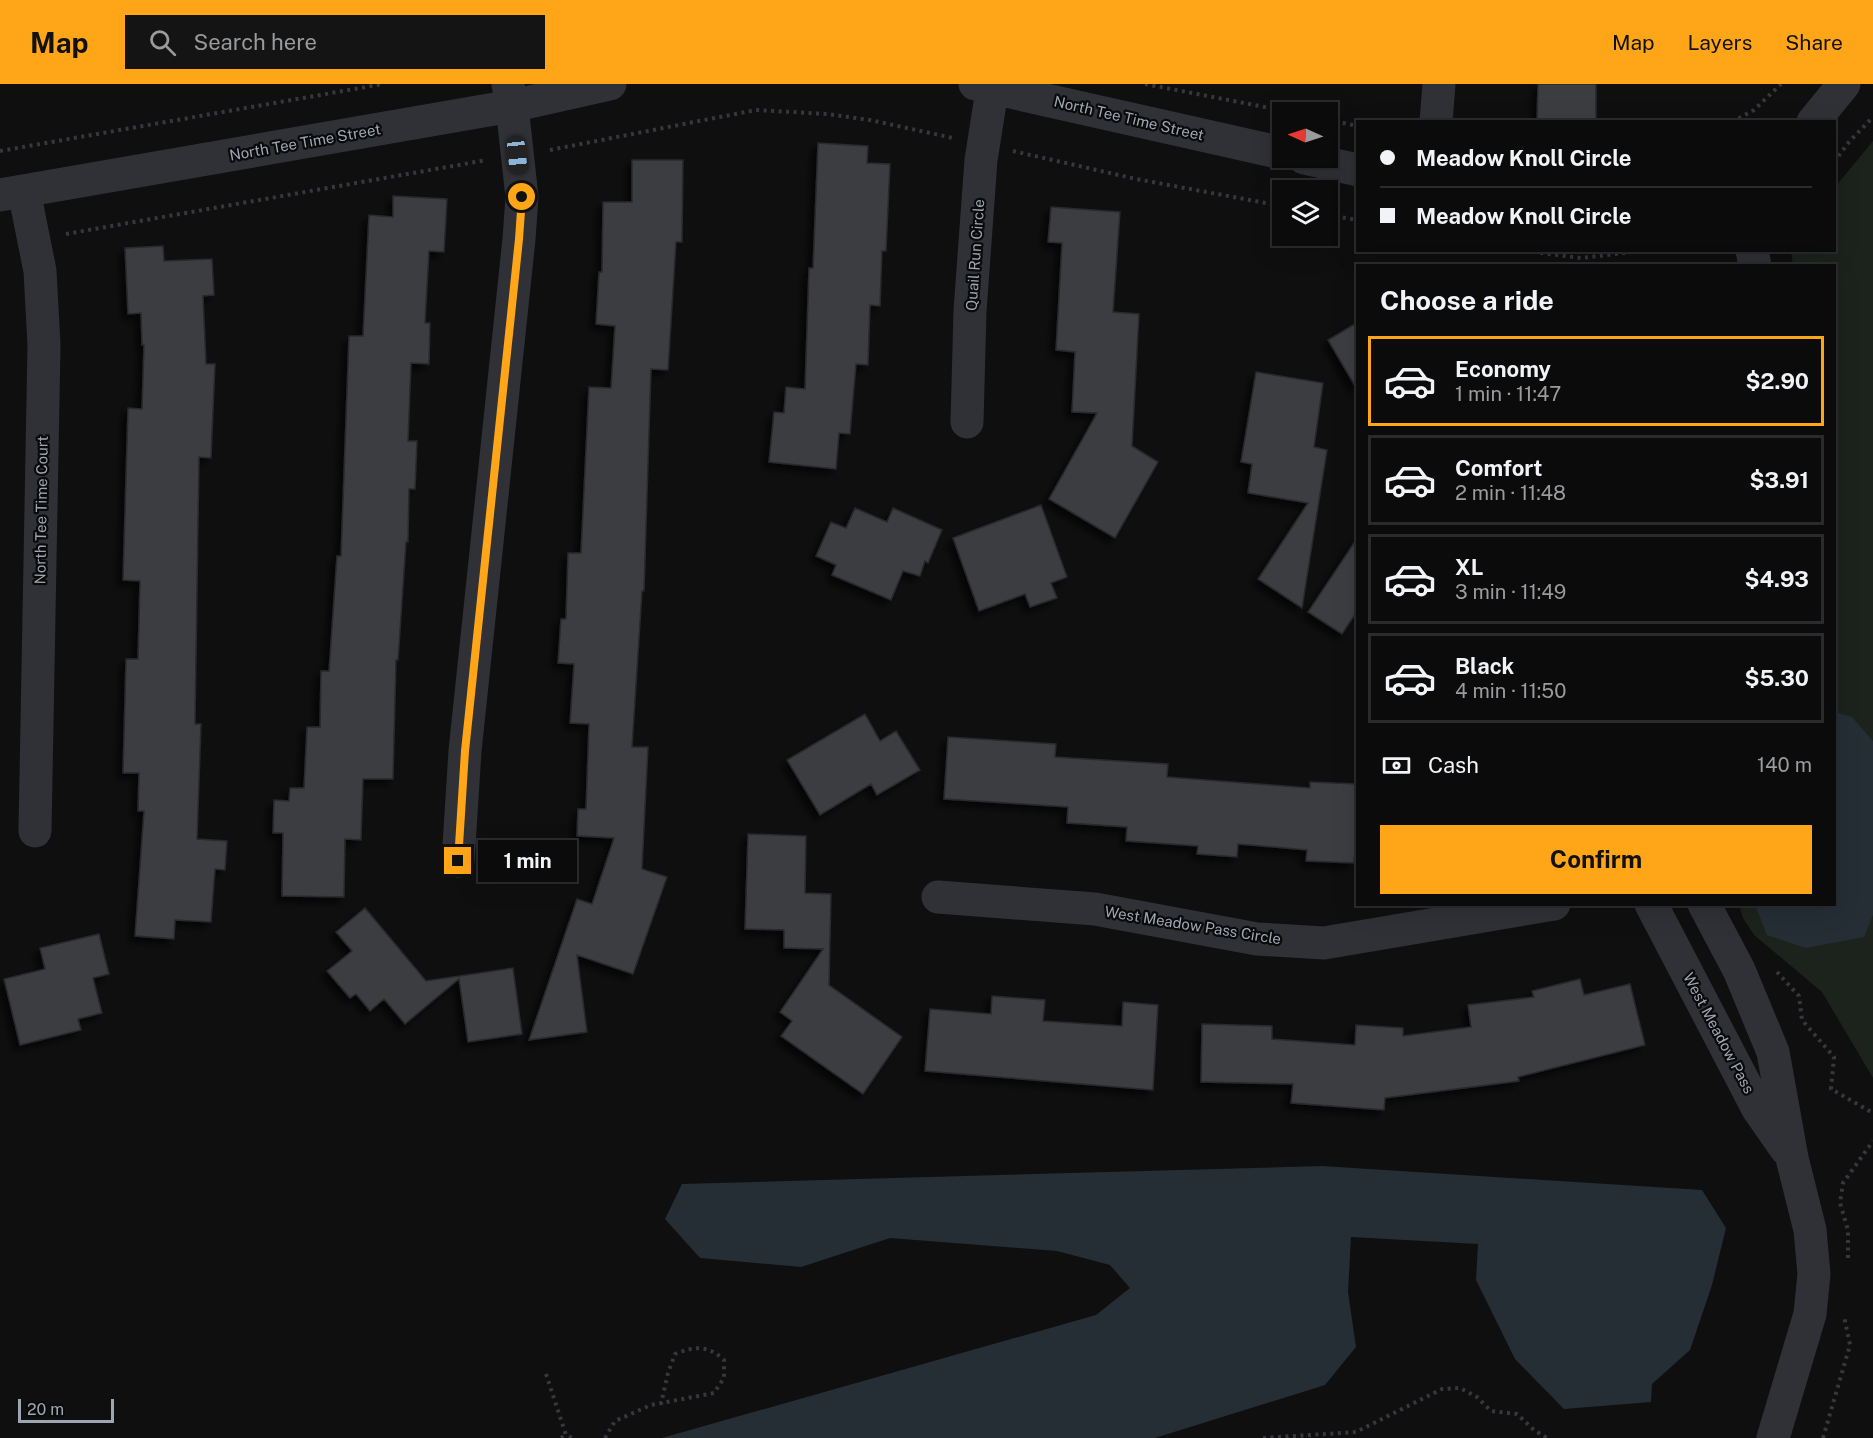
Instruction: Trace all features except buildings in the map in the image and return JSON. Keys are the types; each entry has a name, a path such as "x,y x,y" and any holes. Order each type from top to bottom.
{"street":[{"name":"North Tee Time Street","path":"12,193 510,95 610,84"},
{"path":"1436,120 1439,84"},
{"path":"1815,120 1844,84"},
{"name":"North Tee Time Street","path":"987,85 1272,151"},
{"name":"Quail Run Circle","path":"967,422 970,311 987,85"},
{"path":"458,861 465,751 522,197 510,95"},
{"path":"1338,166 1356,170"},
{"name":"North Tee Time Court","path":"12,193 34,240 40,271 44,345 35,831"},
{"name":"West Meadow Pass Circle","path":"938,897 1095,909 1257,939 1324,943 1542,906"},
{"name":"West Meadow Pass","path":"1652,906 1758,1109 1792,1158"},
{"name":"West Meadow Pass","path":"1705,906 1739,970 1773,1052 1792,1158 1810,1230 1814,1274 1810,1314 1773,1438"}],"path":[{"path":"0,151 383,84"},
{"path":"1145,84 1272,108"},
{"path":"1736,120 1754,110 1781,84"},
{"path":"34,240 517,155 756,110 827,114 870,120 1136,179 1272,204"},
{"path":"1836,159 1873,117"},
{"path":"1338,122 1356,126"},
{"path":"1338,217 1356,220"},
{"path":"1534,252 1581,258 1633,252"},
{"path":"1773,968 1799,996 1802,1020 1834,1057 1831,1089 1873,1113"},
{"path":"605,1438 615,1421 651,1405 661,1404 714,1393 724,1378 724,1360 714,1351 692,1347 675,1354 661,1404"},
{"path":"546,1374 566,1435 572,1438"},
{"path":"1263,1438 1356,1432 1442,1389 1460,1388 1477,1397 1491,1411 1517,1414 1534,1430 1547,1438"},
{"path":"561,1438 566,1435"}],"shaded area":[{"path":"1873,141 1873,1078 1822,992 1754,935 1743,918 1739,906 1836,906 1836,264 1793,264 1791,252 1836,252 1836,186"},
{"path":"1836,712 1852,717 1873,741 1873,915 1864,937 1806,948 1767,935 1755,906 1836,906"},
{"path":"1322,1166 1702,1190 1726,1228 1712,1285 1690,1350 1652,1384 1651,1402 1564,1409 1515,1359 1476,1280 1478,1244 1351,1237 1348,1292 1356,1347 1325,1385 1155,1438 662,1438 1096,1315 1130,1288 1110,1265 1057,1251 890,1238 801,1267 700,1258 665,1219 682,1184"}],"route":[{"path":"458,861 465,751 522,197"}]}
